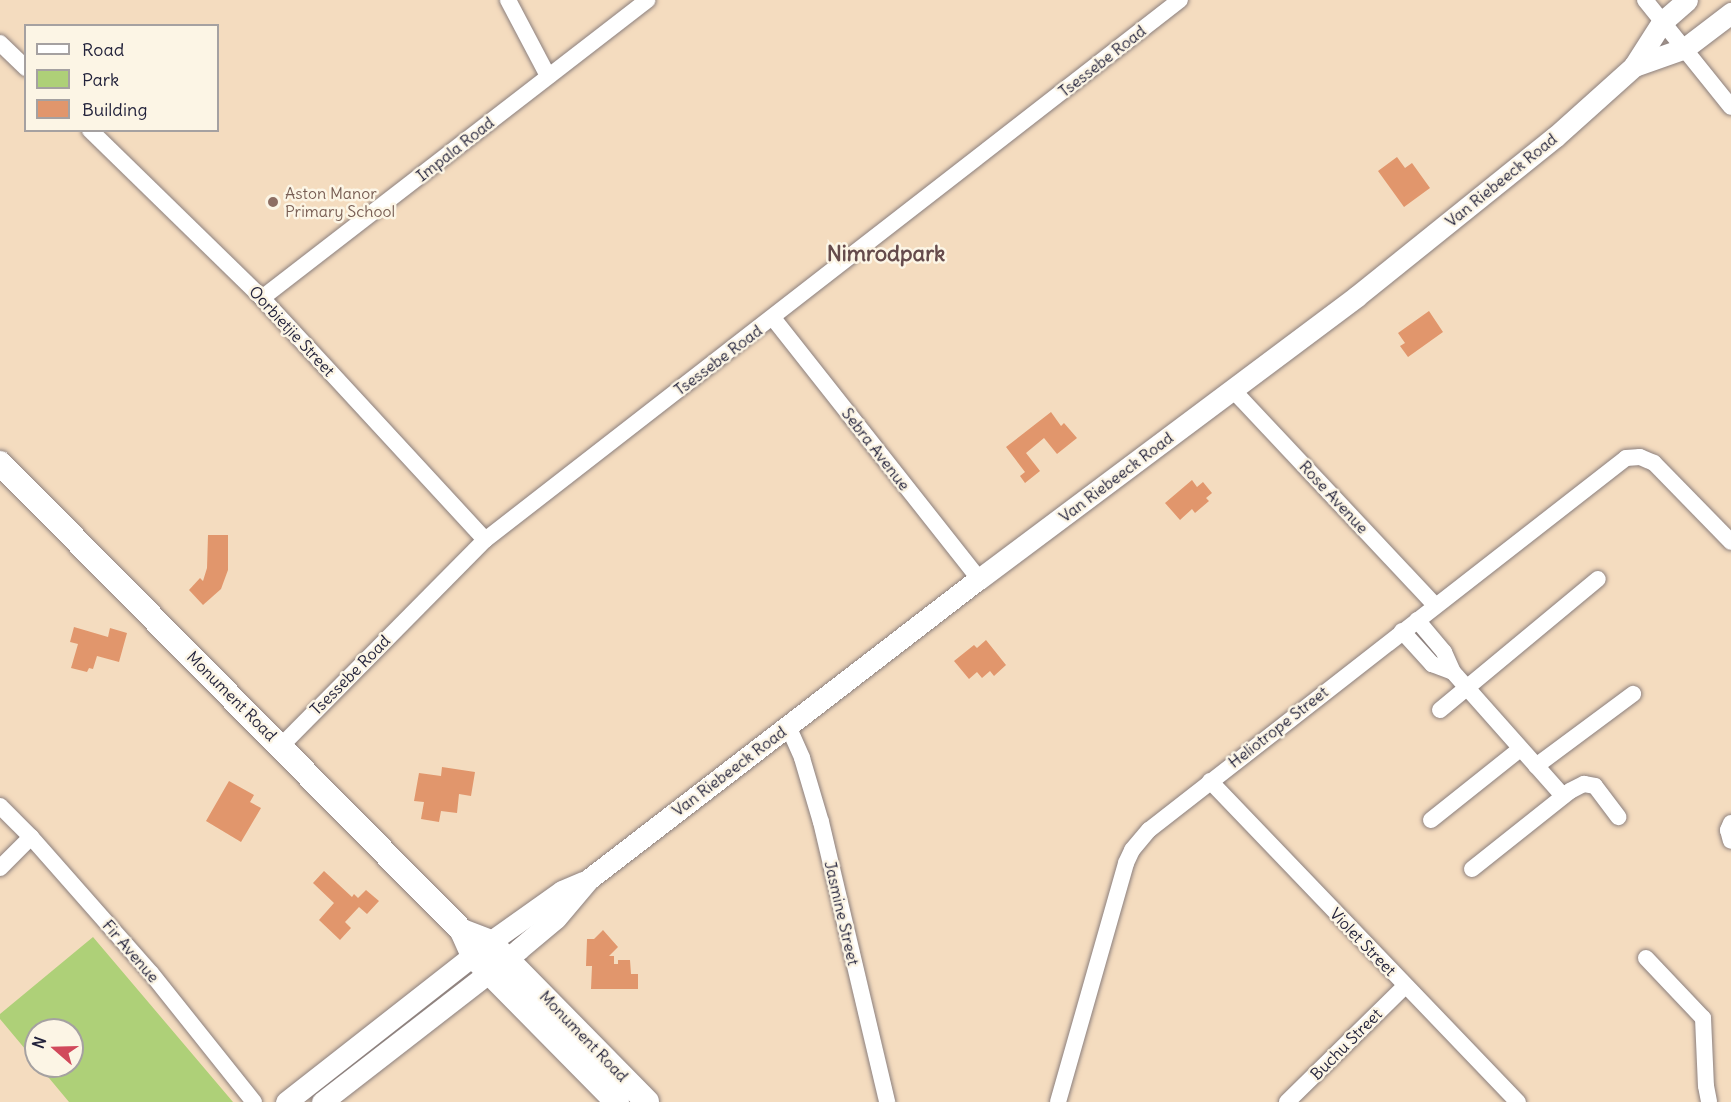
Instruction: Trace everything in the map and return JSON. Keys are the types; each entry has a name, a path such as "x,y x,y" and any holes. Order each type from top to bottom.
{"main road":[{"name":"Monument Road","path":"0,463 462,931 647,1102"},
{"name":"Monument Road","path":"490,957 616,1102"}],"street":[{"path":"508,0 548,76"},
{"name":"Impala Road","path":"262,298 647,0"},
{"name":"Tsessebe Road","path":"281,746 485,540 1179,0"},
{"path":"1645,0 1731,107"},
{"name":"Van Riebeeck Road","path":"322,1102 490,957 562,891 590,879 979,579 1357,296 1555,137 1634,66 1662,22 1687,0"},
{"name":"Van Riebeeck Road","path":"1634,66 1685,48 1731,13"},
{"path":"0,43 24,66"},
{"name":"Oorbietjie Street","path":"92,132 262,298 485,540"},
{"name":"Sebra Avenue","path":"773,318 979,579"},
{"name":"Rose Avenue","path":"1233,390 1435,605"},
{"name":"Heliotrope Street","path":"1058,1102 1132,850 1149,830 1626,458 1640,457 1666,474 1731,542"},
{"path":"1440,710 1598,579"},
{"path":"1417,620 1444,652 1453,672 1563,796"},
{"path":"1402,631 1432,664 1453,672"},
{"path":"1536,766 1633,694"},
{"name":"Jasmine Street","path":"788,726 802,758 821,822 887,1102"},
{"path":"1431,820 1520,749"},
{"name":"Violet Street","path":"1210,781 1518,1102"},
{"path":"1473,869 1577,786 1589,783 1598,790 1618,818"},
{"name":"Fir Avenue","path":"0,806 31,837 151,973 254,1102"},
{"path":"1731,823 1728,834 1731,841"},
{"path":"0,868 31,837"},
{"name":"Van Riebeeck Road","path":"286,1102 490,957"},
{"path":"1646,958 1703,1018 1706,1086 1709,1102"},
{"name":"Buchu Street","path":"1287,1102 1405,986"}],"green space":[{"path":"93,937 233,1102 69,1102 49,1078 84,1078 84,1018 24,1018 24,1048 0,1019 0,1014"}],"building":[{"path":"1397,157 1405,168 1412,163 1430,188 1404,207 1378,171"},
{"path":"1429,311 1443,332 1408,357 1400,346 1405,343 1398,333"},
{"path":"1051,412 1061,426 1064,423 1077,438 1057,454 1044,438 1026,453 1040,471 1025,483 1020,476 1025,472 1006,447"},
{"path":"1192,480 1197,487 1203,482 1212,493 1206,498 1209,501 1195,513 1192,509 1180,520 1165,503"},
{"path":"208,535 228,535 228,570 221,589 203,605 189,590 200,578 203,581 207,568"},
{"path":"74,627 108,637 110,628 127,633 119,662 97,656 93,669 89,668 87,672 71,668 78,644 70,642"},
{"path":"986,640 1006,665 994,676 990,671 982,678 977,672 969,679 954,661 974,645 977,648"},
{"path":"442,767 475,772 471,796 459,794 457,813 441,811 439,822 421,819 424,802 414,801 419,773 441,776"},
{"path":"229,781 254,795 250,802 261,808 241,842 206,821"},
{"path":"324,871 352,897 354,894 358,898 366,890 379,901 367,914 359,907 345,922 351,928 340,940 319,920 334,903 313,883"},
{"path":"603,930 618,947 609,956 614,956 614,964 618,964 618,960 630,960 631,974 638,974 638,989 591,989 592,966 586,966 587,939 594,939"}],"place":[{"name":"Aston Manor Primary School","path":"273,202"}],"district":[{"name":"Nimrodpark","path":"886,254"}]}
